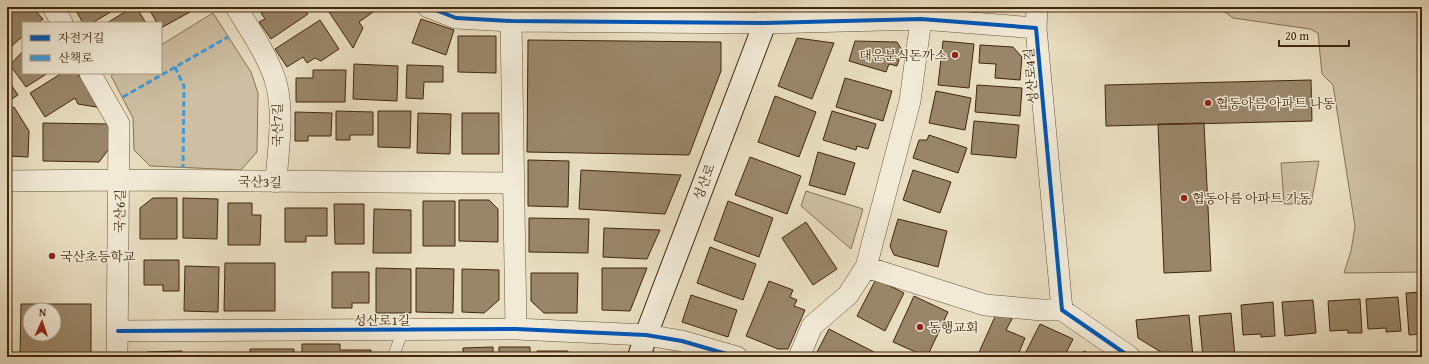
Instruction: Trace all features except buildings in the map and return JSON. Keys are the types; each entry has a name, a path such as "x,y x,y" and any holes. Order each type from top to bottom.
{"street":[{"path":"53,7 61,22"},
{"name":"성산로4길","path":"428,7 456,18 511,21 768,15 921,19 1036,28 1062,310"},
{"path":"1036,28 1037,7"},
{"name":"국산7길","path":"240,8 256,37 275,80 280,112 276,182"},
{"name":"성산로","path":"639,357 646,335 768,15"},
{"path":"799,357 812,326 848,295 866,267 910,101 921,19"},
{"path":"511,21 512,183 516,329"},
{"name":"국산6길","path":"91,74 119,124 120,180 117,357"},
{"name":"국산3길","path":"7,181 120,180 512,183"},
{"path":"866,267 985,305 1042,310 1062,310 1130,357"},
{"name":"성산로1길","path":"118,331 516,329 646,335 682,341 737,357"}],"lane":[{"path":"393,357 403,330"}],"shaded area":[{"path":"1218,7 1422,7 1422,272 1344,273 1351,251 1355,226 1333,85 1322,74 1318,33 1310,29 1233,18"},
{"path":"213,13 251,72 258,93 257,152 241,170 150,166 134,150 133,118 111,76 114,74 162,74 162,44"},
{"path":"1319,161 1311,204 1284,204 1281,163"},
{"path":"806,191 863,209 851,249 801,206"}],"marked path":[{"path":"123,97 228,37"},
{"path":"175,67 184,86 183,168"}],"cycle path":[{"path":"428,7 456,18 511,21 765,23 921,19 1036,28 1062,310 1130,357"},
{"path":"118,331 516,329 646,335 682,341 737,357"}],"place":[{"name":"대운분식돈까스","path":"955,55"},
{"name":"협동아름 아파트 나동","path":"1208,103"},
{"name":"협동아름 아파트 가동","path":"1184,198"},
{"name":"국산초등학교","path":"52,256"},
{"name":"동행교회","path":"920,327"}]}
